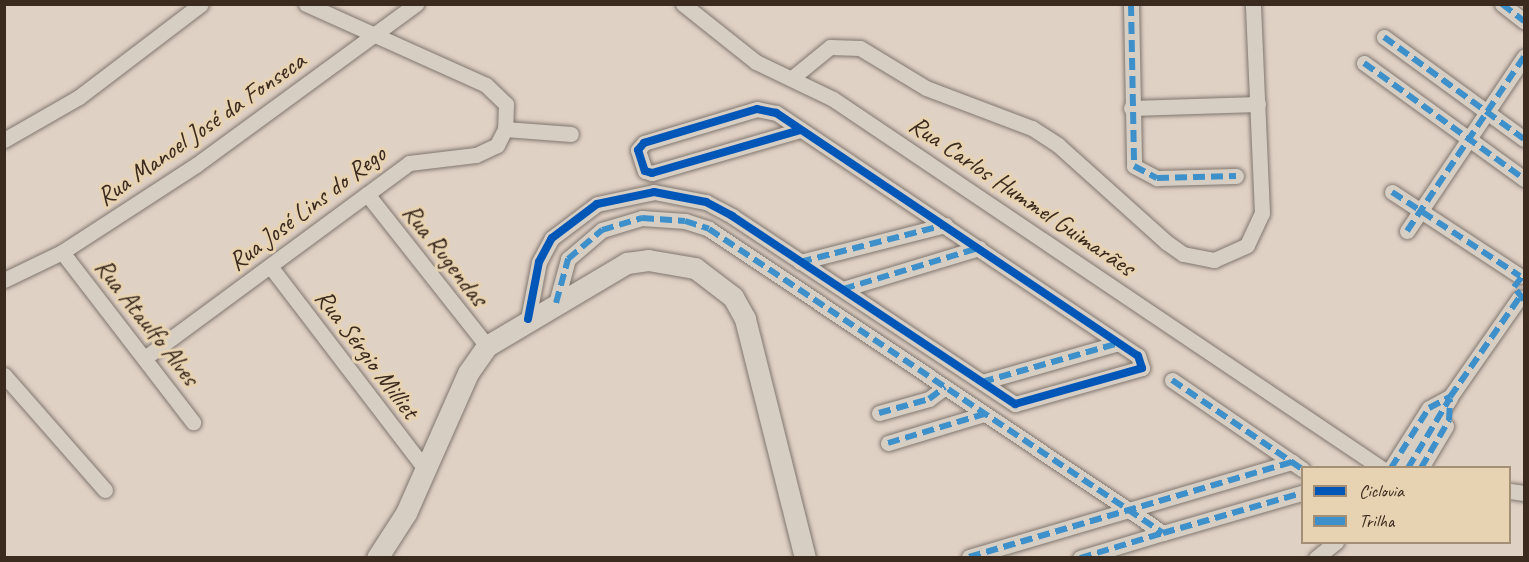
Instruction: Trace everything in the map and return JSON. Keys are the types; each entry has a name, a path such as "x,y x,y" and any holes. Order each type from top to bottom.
{"street":[{"path":"4,140 79,97 201,4"},
{"path":"306,4 486,85 506,104 505,129 571,134"},
{"name":"Rua Manoel José da Fonseca","path":"4,280 62,252 196,165 416,4"},
{"name":"Rua Carlos Hummel Guimarães","path":"683,4 756,62 792,78 934,164 1378,466"},
{"path":"1131,4 1131,157 1138,173 1157,178 1236,176"},
{"path":"792,78 830,47 860,48 926,88 1032,128 1058,145 1157,235 1199,259 1238,253 1257,233 1262,213 1253,4"},
{"path":"1502,4 1524,21"},
{"path":"1384,37 1524,139"},
{"path":"1407,231 1467,138 1524,57"},
{"path":"1364,63 1524,178"},
{"path":"1131,108 1258,104"},
{"path":"528,320 539,262 552,238 597,204 654,192 706,202 1019,405 1140,370 1142,361 1119,343 800,130 761,109 644,143 638,150 645,171 652,173 800,130"},
{"name":"Rua José Lins do Rego","path":"146,357 367,194 423,157 486,151 497,145 505,129"},
{"path":"1392,192 1522,275 1514,287 1522,299 1450,397 1409,466"},
{"name":"Rua Rugendas","path":"367,194 487,346"},
{"path":"556,303 568,259 602,230 642,218 685,220 709,229 1163,533"},
{"path":"800,262 945,225"},
{"path":"843,290 978,248"},
{"name":"Rua Ataulfo Alves","path":"62,252 146,357 193,422"},
{"path":"377,558 427,471 468,373 487,346 556,303 627,263 648,260 695,267 733,297 754,347 805,558"},
{"name":"Rua Sérgio Milliet","path":"270,266 427,471"},
{"path":"982,382 1119,343"},
{"path":"4,375 105,490"},
{"path":"1172,380 1297,465"},
{"path":"879,413 929,399 945,387"},
{"path":"1392,466 1429,408 1450,397"},
{"path":"1422,466 1449,420 1450,397"},
{"path":"888,443 984,414"},
{"path":"969,557 1130,509 1297,465"},
{"path":"1080,558 1301,493"},
{"path":"1316,558 1335,544"}],"marked path":[{"path":"1131,4 1134,166 1157,178 1236,176"},
{"path":"1502,4 1524,21"},
{"path":"1384,37 1524,139"},
{"path":"1407,231 1524,57"},
{"path":"1364,63 1524,179"},
{"path":"1392,192 1520,276"},
{"path":"556,303 568,259 602,230 642,218 685,221 709,229 1163,533 1301,493"},
{"path":"800,262 945,225"},
{"path":"843,289 979,248"},
{"path":"1524,274 1514,287 1524,300"},
{"path":"1392,466 1429,408 1450,397 1519,298"},
{"path":"982,382 1119,343"},
{"path":"1172,380 1301,468"},
{"path":"879,413 929,399 945,387"},
{"path":"1409,466 1450,398"},
{"path":"1422,466 1449,420 1450,400"},
{"path":"888,443 984,414"},
{"path":"969,557 1292,462"},
{"path":"1080,558 1163,533"}],"cycle path":[{"path":"528,319 539,262 552,238 597,204 654,192 706,202 732,216 1015,404 1142,368 1138,356 776,113 757,109 644,143 638,150 645,171 652,173 800,130"}]}
